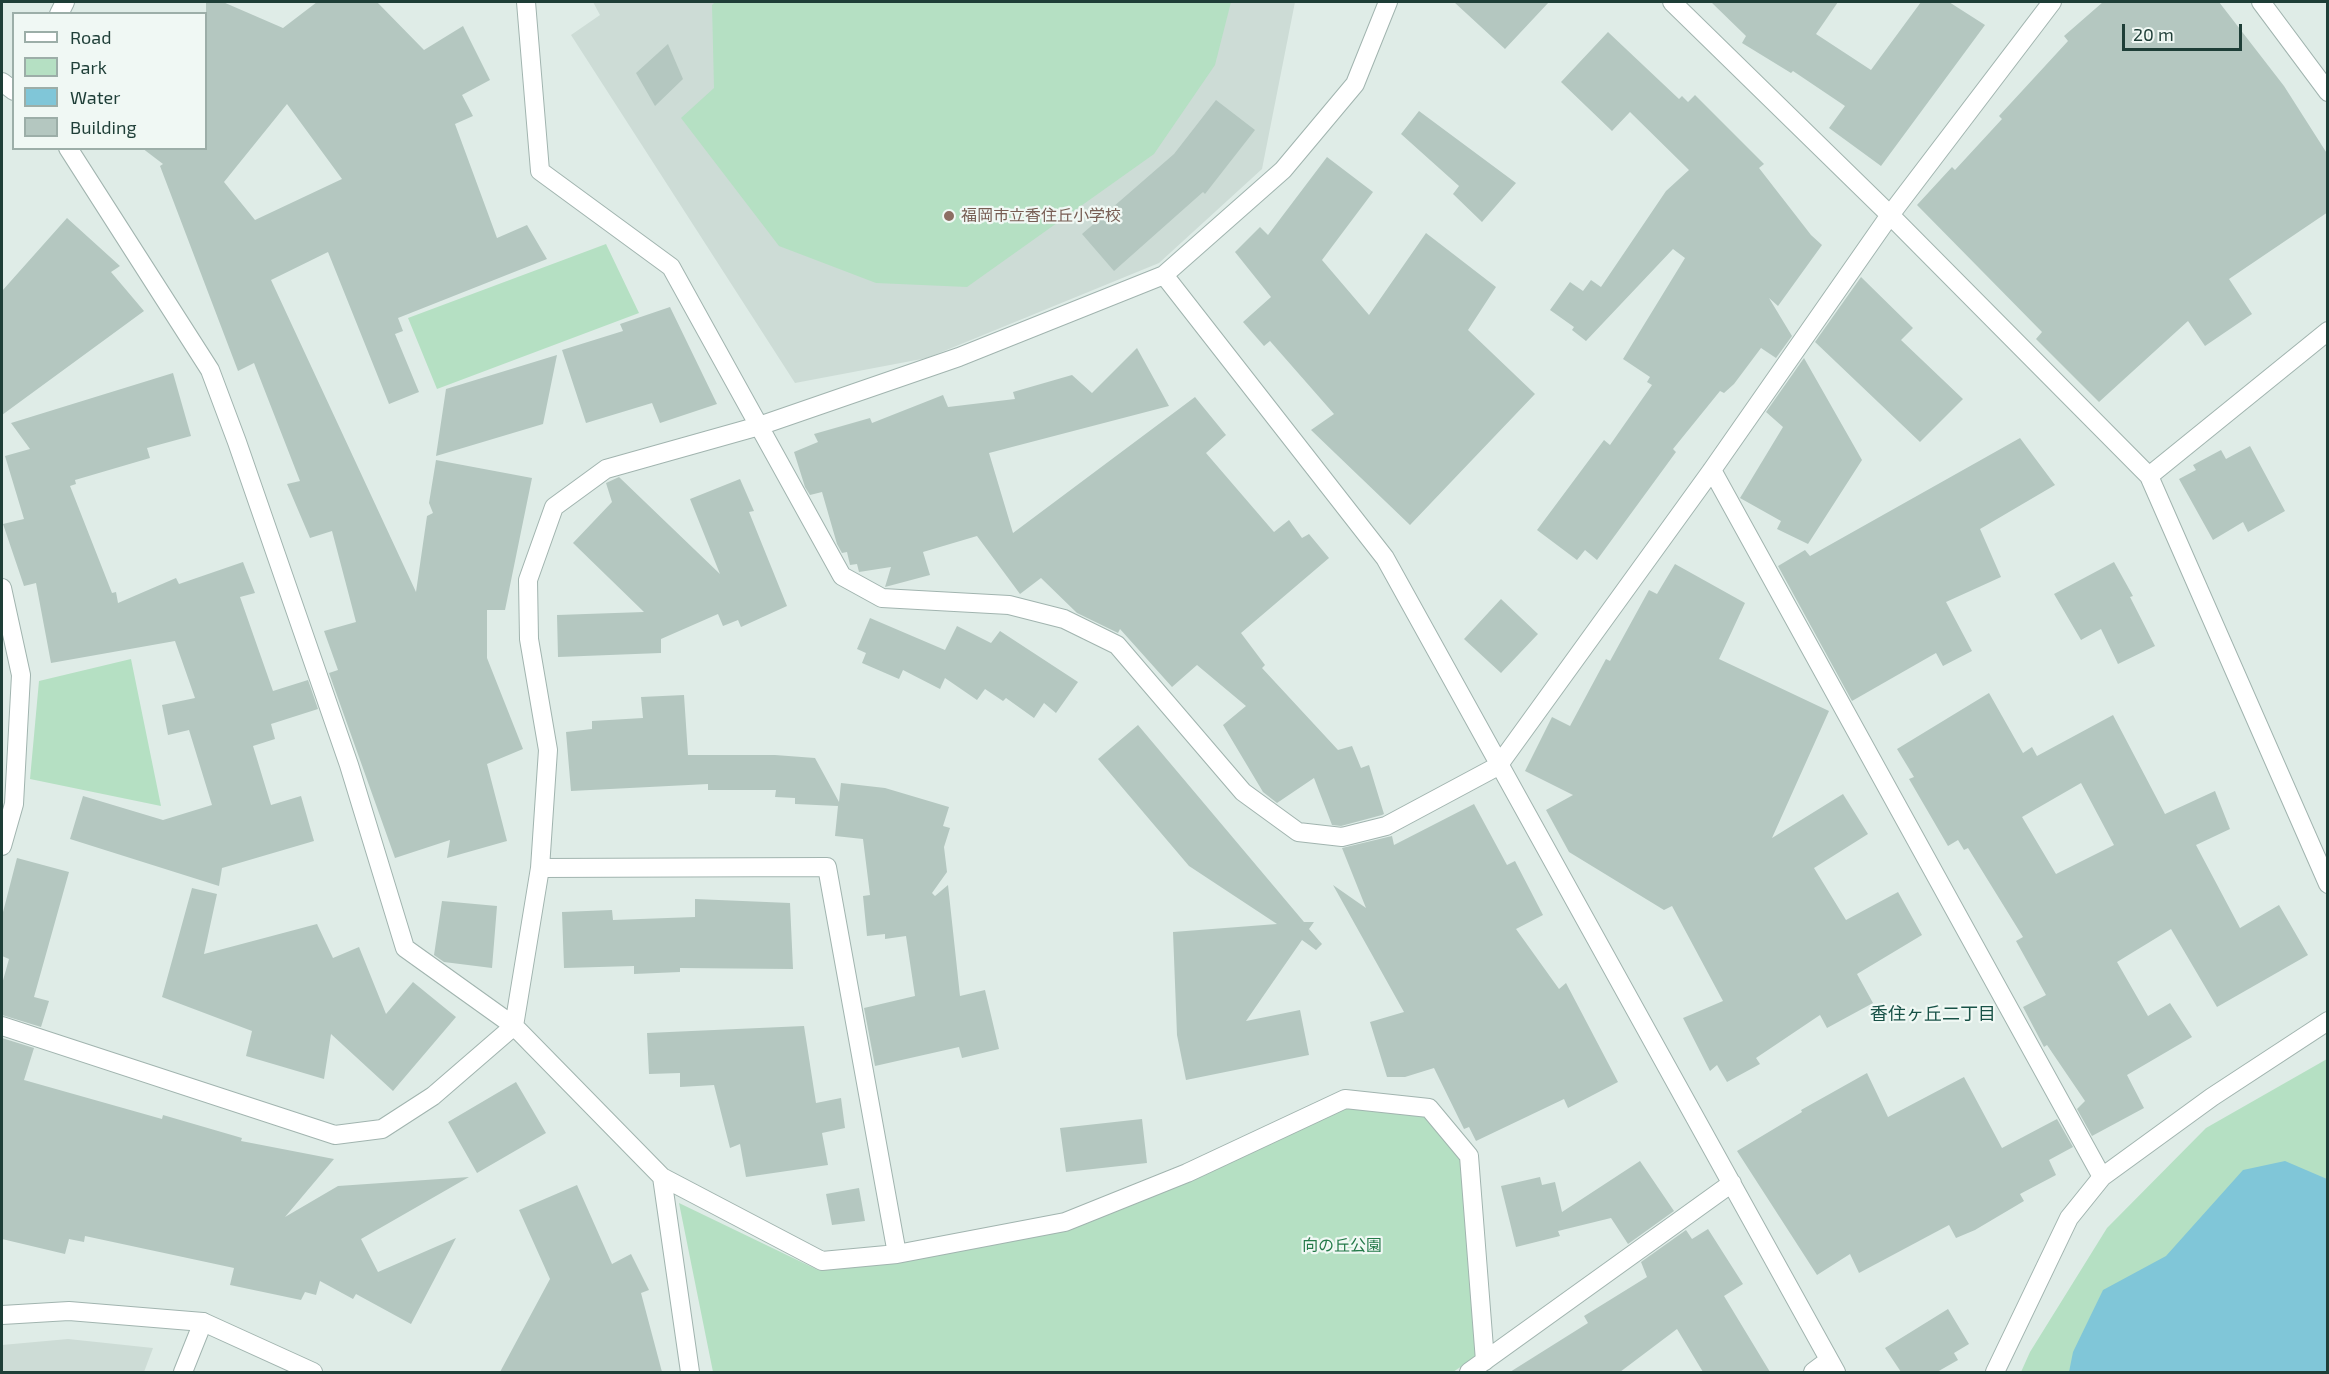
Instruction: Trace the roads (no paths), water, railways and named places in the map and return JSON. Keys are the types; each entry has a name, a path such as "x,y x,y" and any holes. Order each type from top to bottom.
{"street":[{"path":"526,2 540,171 671,267 842,576 882,598 1009,606 1064,620 1117,645 1243,792 1298,832 1342,837 1386,826 1498,766 1712,470 1890,216 2052,2"},
{"path":"2,1026 335,1135 382,1129 433,1096 514,1026 540,868 548,750 529,639 528,580 554,507 606,469 759,426 959,357 1164,275 1283,170 1355,84 1388,2"},
{"path":"1672,2 1890,216 2149,476 2328,884"},
{"path":"2261,2 2328,92"},
{"path":"69,150 210,370 345,753 405,948 514,1026 663,1177 822,1261 897,1254 1065,1222 1187,1173 1345,1099 1429,1108 1469,1156 1485,1361"},
{"path":"1164,275 1385,558 1498,766 1833,1366 1813,1372"},
{"path":"2149,476 2328,331"},
{"path":"1712,470 2102,1177"},
{"path":"2,588 21,675 14,804 2,846"},
{"path":"540,868 827,867 897,1254"},
{"path":"1995,1372 2069,1218 2102,1177 2212,1097 2328,1021"},
{"path":"663,1177 690,1372"},
{"path":"1469,1372 1732,1183"},
{"path":"2,1316 69,1311 203,1322 313,1372"},
{"path":"183,1372 203,1322"}],"water":[{"path":"2285,1161 2327,1179 2327,1372 2069,1372 2073,1352 2103,1290 2166,1256 2243,1170"}],"place":[{"name":"福岡市立香住丘小学校","path":"949,216"}],"district":[{"name":"香住ヶ丘二丁目","path":"1933,1014"}],"park label":[{"name":"向の丘公園","path":"1342,1246"}]}
